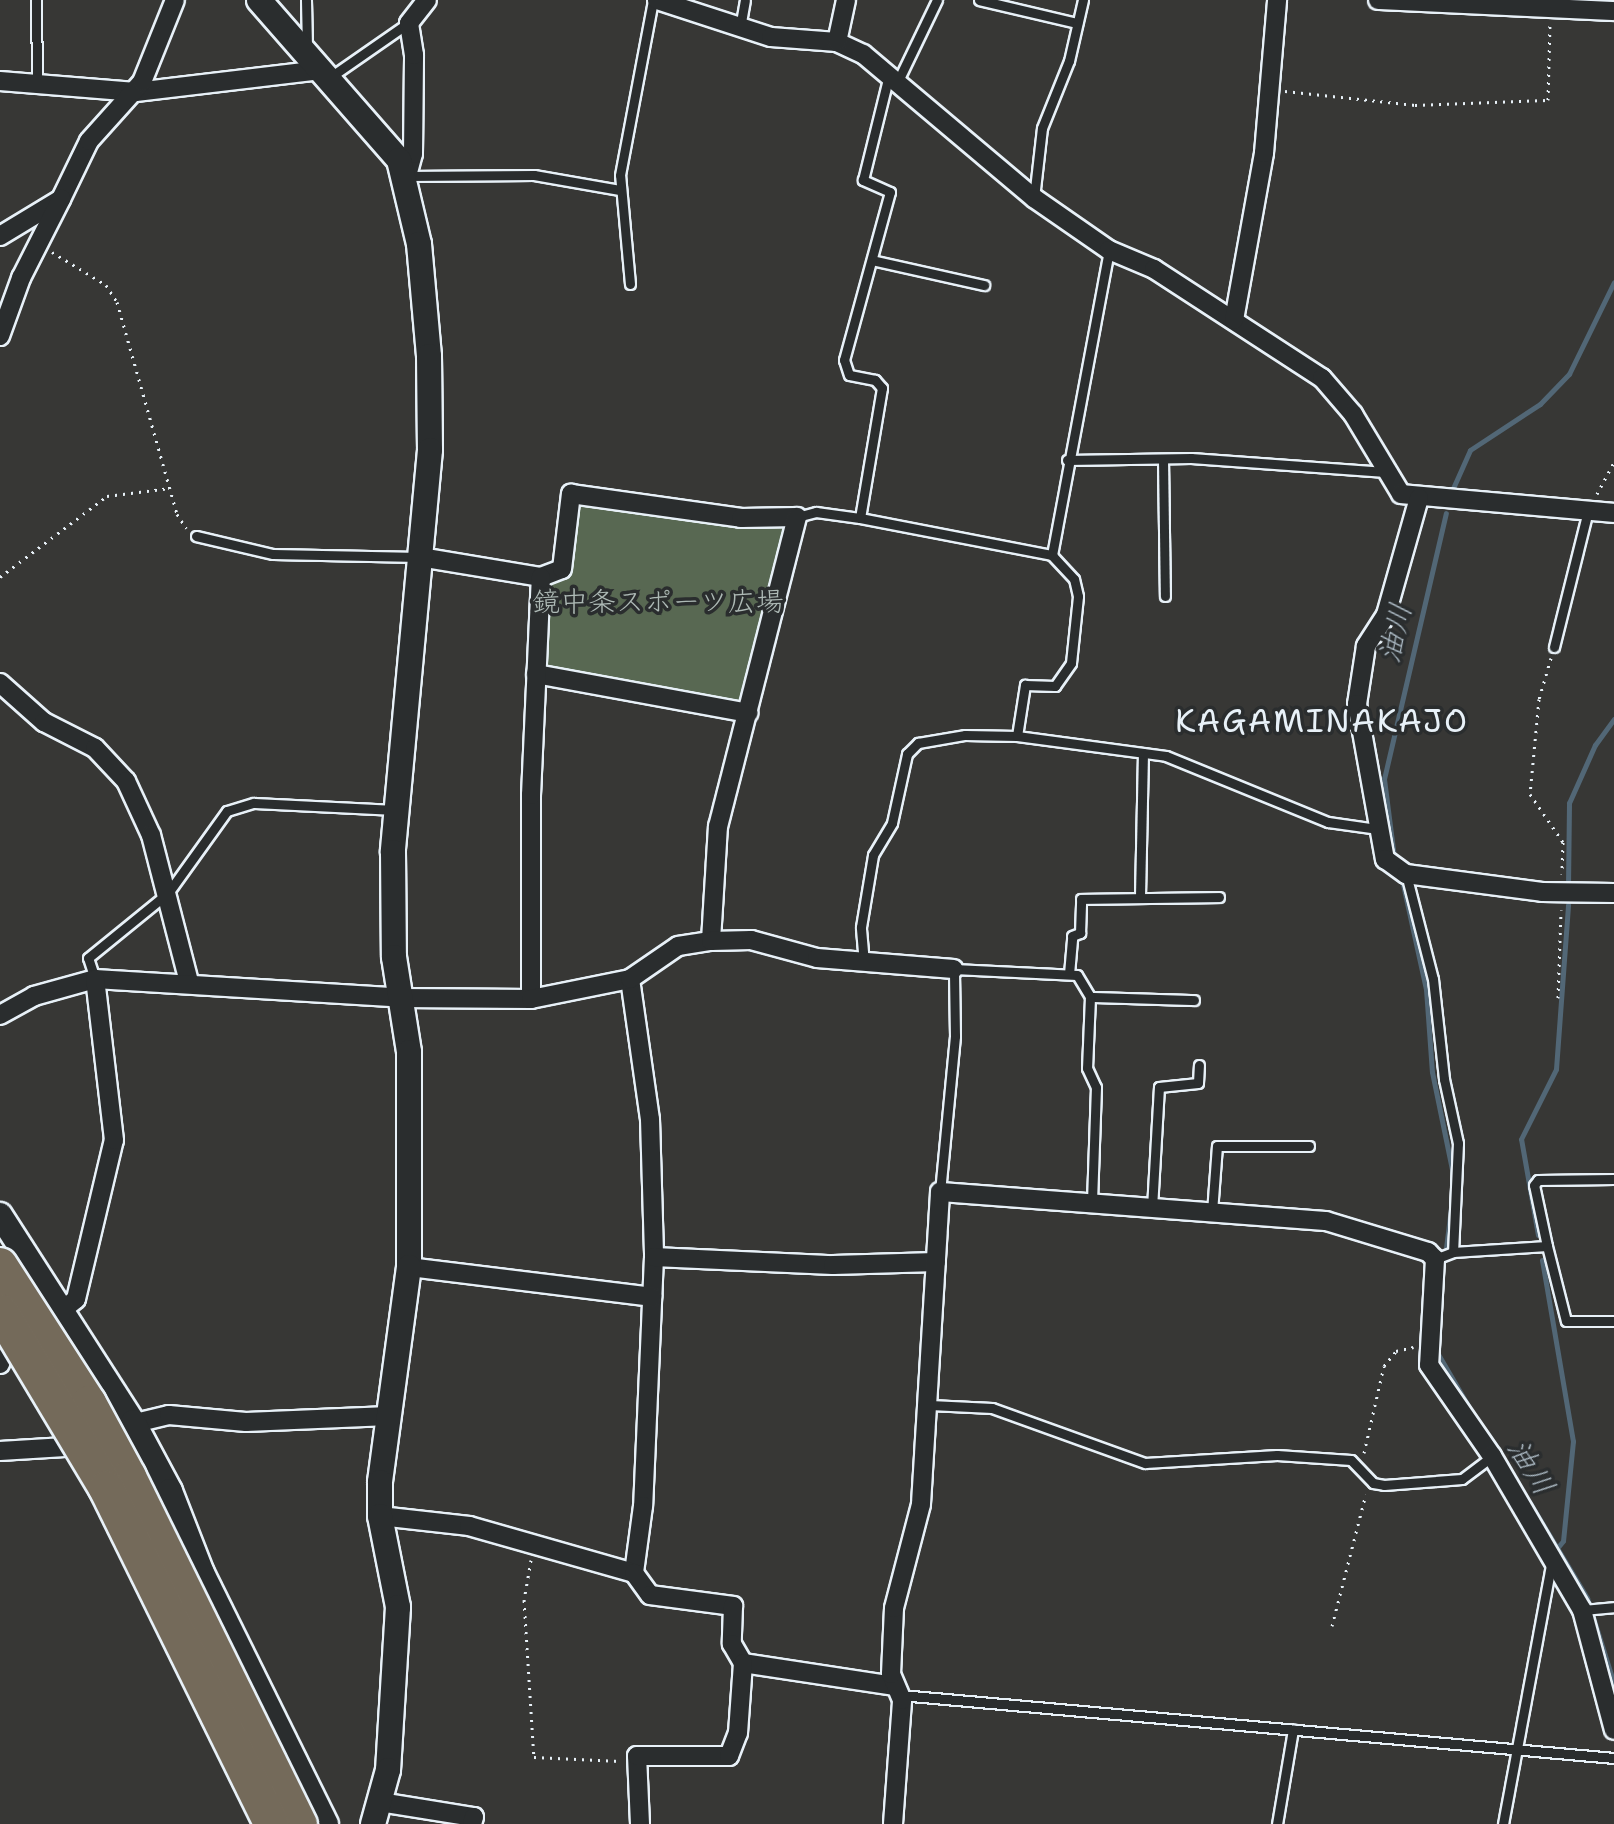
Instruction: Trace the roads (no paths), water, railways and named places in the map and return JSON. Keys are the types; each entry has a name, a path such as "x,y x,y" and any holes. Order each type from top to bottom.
{"highway":[{"path":"0,1265 89,1403 320,1822"},
{"path":"0,1311 106,1488 271,1824"}],"street":[{"path":"0,336 38,244 89,141 136,92 175,0"},
{"path":"259,0 386,143 407,176"},
{"path":"427,0 409,23 414,96 413,154 407,176 429,356 430,450 396,810 394,957 409,1052 409,1267 389,1416 380,1516 398,1607 388,1770 372,1815 474,1817 472,1824"},
{"path":"655,0 771,37 837,42 893,79 1034,198 1109,250 1154,269 1322,378 1353,414 1385,472 1401,494 1614,513"},
{"path":"837,42 846,0"},
{"path":"1234,320 1246,270 1277,0"},
{"path":"1378,0 1551,5 1614,11"},
{"path":"0,81 136,92 319,68"},
{"path":"0,236 61,199"},
{"path":"420,557 541,577 562,569 571,494 741,518 797,517 718,826 711,941"},
{"path":"1419,498 1386,615 1366,646 1357,704 1377,829 1385,859 1406,874 1561,893 1614,893"},
{"path":"531,999 536,674 541,577"},
{"path":"536,674 748,713"},
{"path":"0,683 44,722 95,748 126,781 168,893 189,982"},
{"path":"0,1015 34,996 95,979 189,982 402,998 531,999 630,979 678,946 711,941 751,940 817,958 954,969"},
{"path":"95,979 114,1140 76,1299 62,1313 23,1332 2,1351 65,1447 148,1599 253,1824"},
{"path":"630,979 650,1119 654,1257 643,1506 634,1573"},
{"path":"893,1824 898,1690 891,1674 894,1608 921,1504 930,1405 940,1192 1326,1221 1408,1245 1435,1259 1426,1348 1429,1365 1492,1456 1585,1610 1614,1730"},
{"path":"0,1215 133,1422 320,1822"},
{"path":"654,1257 833,1265 936,1262"},
{"path":"409,1267 652,1297"},
{"path":"0,1451 65,1447 133,1422 169,1415 246,1422 389,1416"},
{"path":"380,1516 469,1526 634,1573 650,1595 733,1606 732,1644 743,1663 738,1733 729,1756 637,1756 640,1824"},
{"path":"743,1663 898,1690"}],"lane":[{"path":"36,0 37,86"},
{"path":"306,0 319,68 409,23"},
{"path":"630,284 620,190 655,0"},
{"path":"740,28 745,0"},
{"path":"860,518 882,388 875,380 849,375 844,360 890,192 863,180 893,79 937,0"},
{"path":"979,0 1077,23"},
{"path":"1034,198 1042,128 1083,0"},
{"path":"407,176 534,175 620,190"},
{"path":"1052,555 1067,460 1109,250"},
{"path":"872,260 984,285"},
{"path":"1067,460 1163,459 1385,472"},
{"path":"1163,459 1165,596"},
{"path":"1554,647 1588,510"},
{"path":"797,517 816,512 860,518 1052,555 1074,579 1078,596 1071,663 1055,686 1025,685 1017,736"},
{"path":"196,536 273,554 420,557"},
{"path":"864,963 861,927 873,855 892,823 907,754 918,743 965,735 1017,736 1143,753 1219,775 1328,822 1377,829"},
{"path":"1140,896 1143,753"},
{"path":"95,979 88,958 168,893 227,811 254,803 396,810"},
{"path":"1406,874 1433,979 1444,1079 1458,1143 1453,1252"},
{"path":"1069,974 1072,936 1080,933 1081,899 1219,897"},
{"path":"940,1192 955,1036 954,969 1069,974 1077,975 1090,997 1087,1068 1096,1087 1092,1204"},
{"path":"1090,997 1194,1000"},
{"path":"1152,1208 1159,1087 1198,1083 1199,1065"},
{"path":"1212,1212 1217,1146 1309,1146"},
{"path":"1614,1179 1538,1180 1534,1185 1566,1321 1614,1321"},
{"path":"1435,1259 1453,1252 1547,1246"},
{"path":"930,1405 992,1408 1145,1463 1277,1455 1359,1464 1373,1483 1462,1479 1492,1456"},
{"path":"1503,1824 1553,1558"},
{"path":"1585,1610 1614,1607"},
{"path":"898,1690 1515,1752 1614,1758"},
{"path":"1277,1824 1293,1729"}],"waterway":[{"name":"油川","path":"1450,495 1470,450 1540,404 1569,374 1614,282"},
{"name":"油川","path":"1394,857 1384,779 1446,513"},
{"path":"1568,886 1569,803 1595,745 1614,719"},
{"name":"油川","path":"1402,880 1426,989 1432,1072 1453,1174"},
{"path":"1538,1235 1521,1139 1556,1069 1568,904"},
{"name":"油川","path":"1446,1248 1451,1208"},
{"path":"1542,1260 1573,1441 1563,1541 1558,1547"},
{"name":"油川","path":"1438,1354 1469,1407"},
{"name":"油川","path":"1530,1503 1587,1598 1614,1684"}],"district":[{"name":"KAGAMINAKAJO","path":"1322,721"}],"park label":[{"name":"鏡中条スポーツ広場","path":"658,601"}]}
